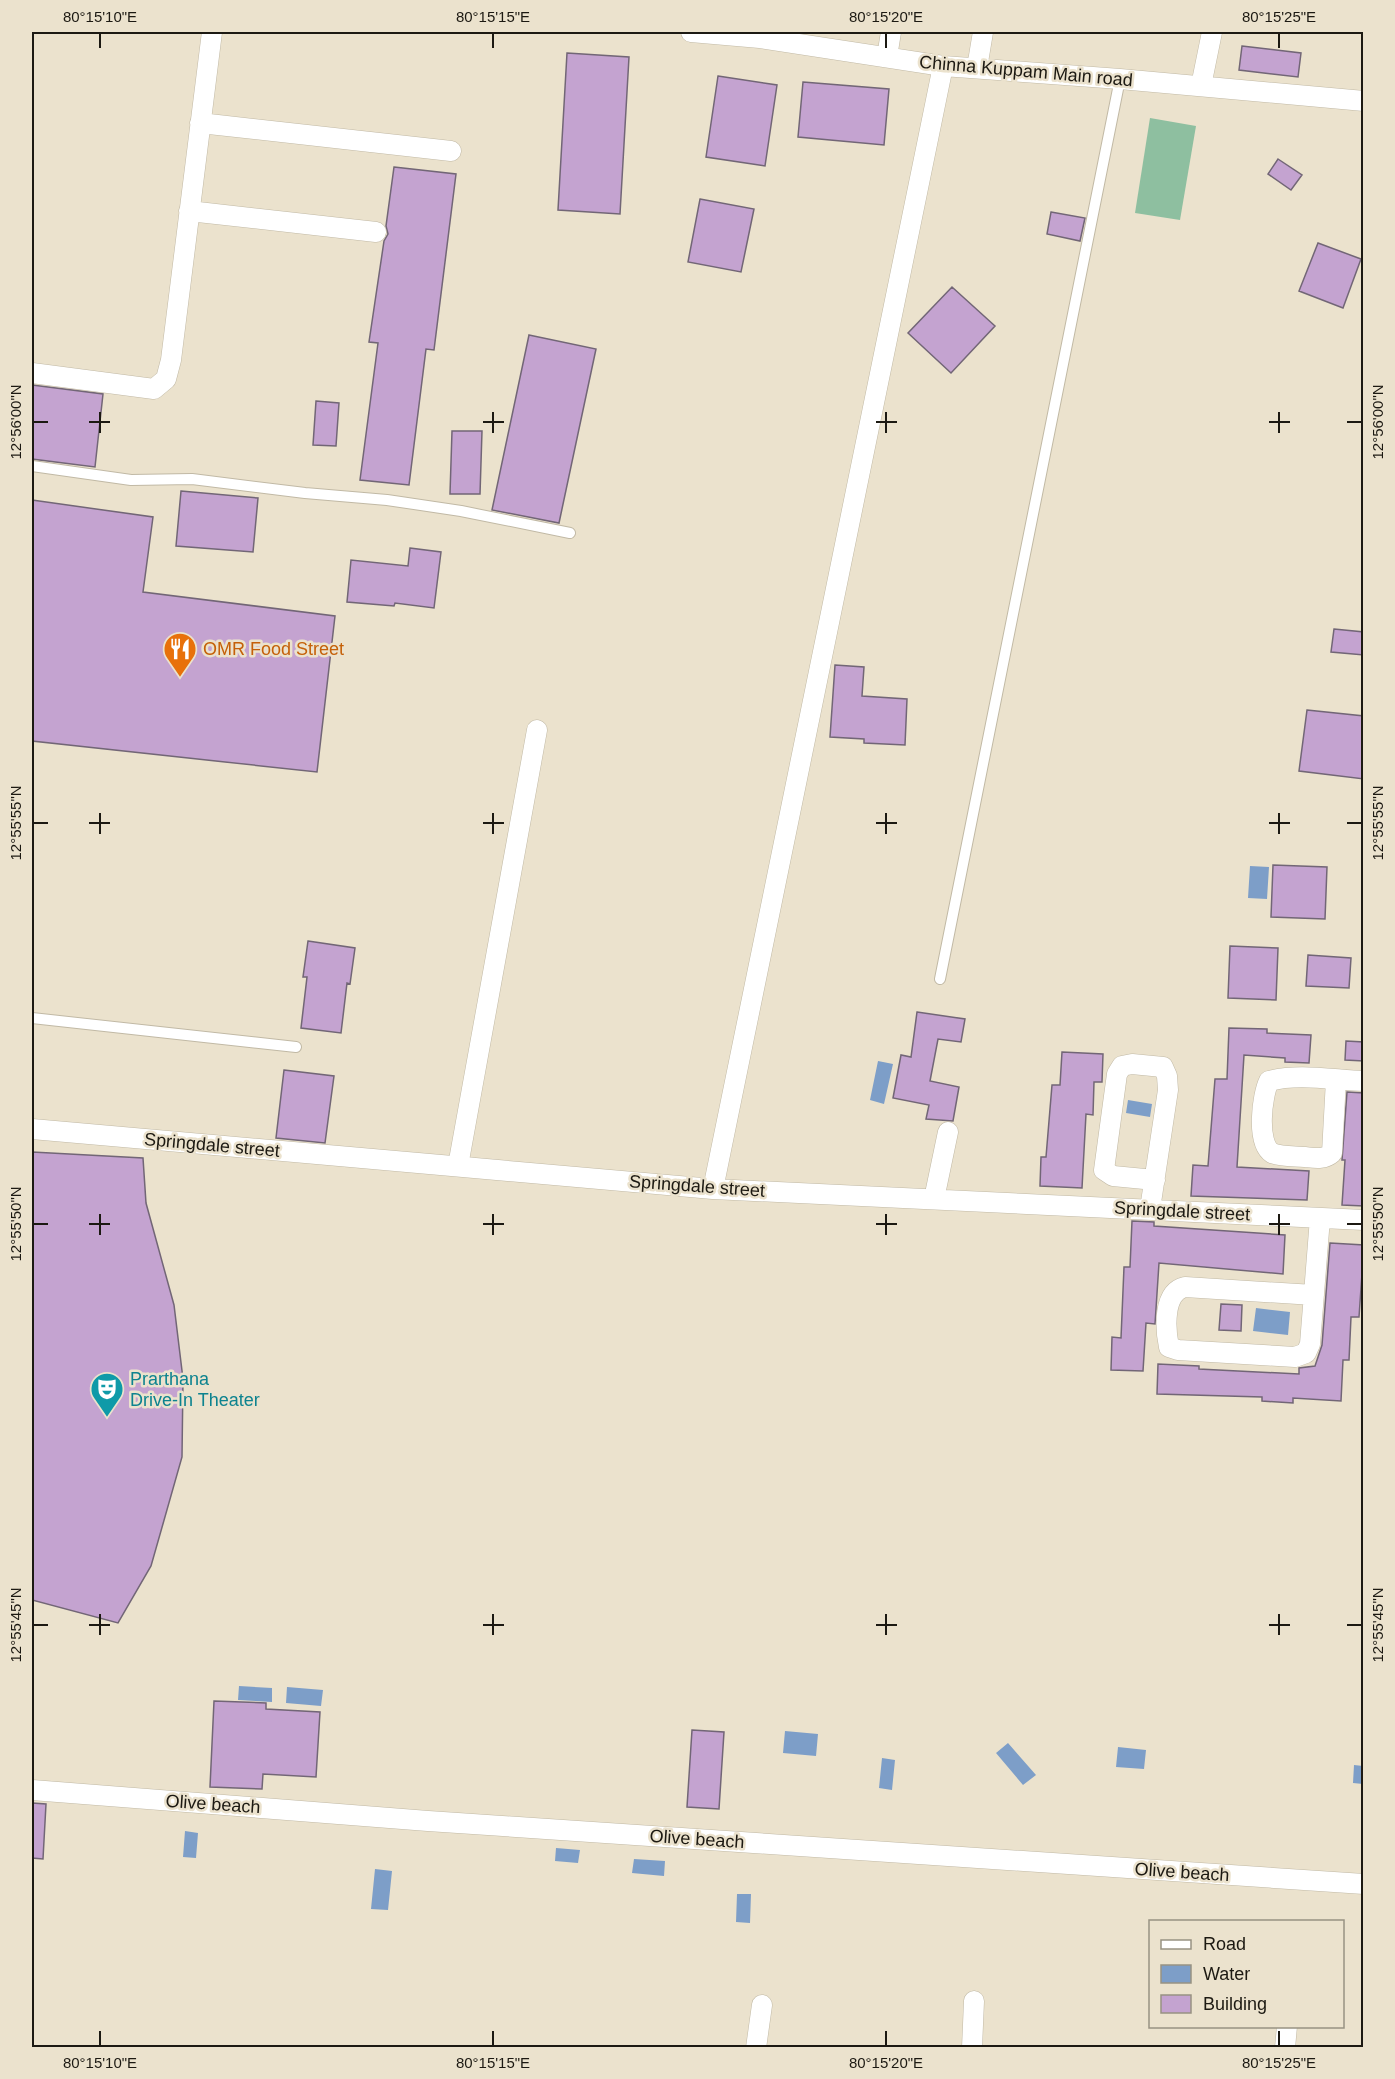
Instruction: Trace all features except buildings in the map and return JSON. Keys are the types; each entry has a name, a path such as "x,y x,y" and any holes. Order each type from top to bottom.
{"street":[{"path":"32,373 154,389 166,379 171,360 212,32"},
{"name":"Chinna Kuppam Main road","path":"691,32 943,66 1364,101"},
{"path":"887,57 891,32"},
{"path":"977,68 983,32"},
{"path":"1202,86 1212,32"},
{"path":"713,1189 943,66"},
{"path":"200,123 451,151"},
{"path":"189,211 376,232"},
{"path":"458,1166 537,730"},
{"path":"1150,1209 1155,1180 1168,1090 1167,1076 1163,1068 1132,1064 1122,1066 1117,1074 1104,1170 1113,1176 1155,1180"},
{"path":"1336,1080 1332,1154 1322,1158 1274,1154 1266,1148 1262,1137 1264,1091 1269,1081 1280,1078 1336,1080 1364,1081"},
{"name":"Springdale street","path":"32,1129 713,1189 1364,1220"},
{"path":"934,1199 948,1132"},
{"path":"1314,1295 1185,1287 1176,1289 1170,1297 1167,1336 1169,1347 1178,1350 1295,1357 1306,1353 1310,1344 1314,1295 1320,1218"},
{"name":"Olive beach","path":"32,1790 428,1821 1364,1884"},
{"path":"972,2048 974,2001"},
{"path":"756,2048 762,2005"},
{"path":"1285,2048 1287,2028"}],"lane":[{"path":"940,980 1120,79"},
{"path":"32,466 131,480 192,479 305,493 387,500 499,518 570,533"},
{"path":"32,1018 296,1047"}],"green space":[{"path":"1150,118 1196,126 1180,220 1135,213"}],"water":[{"path":"1250,866 1269,867 1267,899 1248,898"},
{"path":"878,1061 893,1064 884,1104 870,1100"},
{"path":"1128,1100 1152,1104 1150,1117 1126,1113"},
{"path":"1256,1308 1290,1312 1288,1335 1253,1331"},
{"path":"239,1686 272,1688 272,1702 238,1700"},
{"path":"287,1687 323,1690 321,1706 286,1703"},
{"path":"785,1731 818,1734 816,1756 783,1753"},
{"path":"1008,1743 1036,1775 1023,1785 996,1753"},
{"path":"1118,1747 1146,1750 1144,1769 1116,1767"},
{"path":"882,1758 895,1760 892,1790 879,1788"},
{"path":"1354,1765 1363,1766 1363,1784 1353,1783"},
{"path":"185,1831 198,1833 196,1858 183,1857"},
{"path":"556,1848 580,1850 578,1863 555,1861"},
{"path":"634,1859 665,1861 664,1876 632,1873"},
{"path":"375,1869 392,1871 388,1910 371,1909"},
{"path":"737,1894 751,1894 750,1923 736,1922"}],"place":[{"name":"OMR Food Street","path":"180,678"},
{"name":"Prarthana Drive-In Theater","path":"107,1418"}]}
